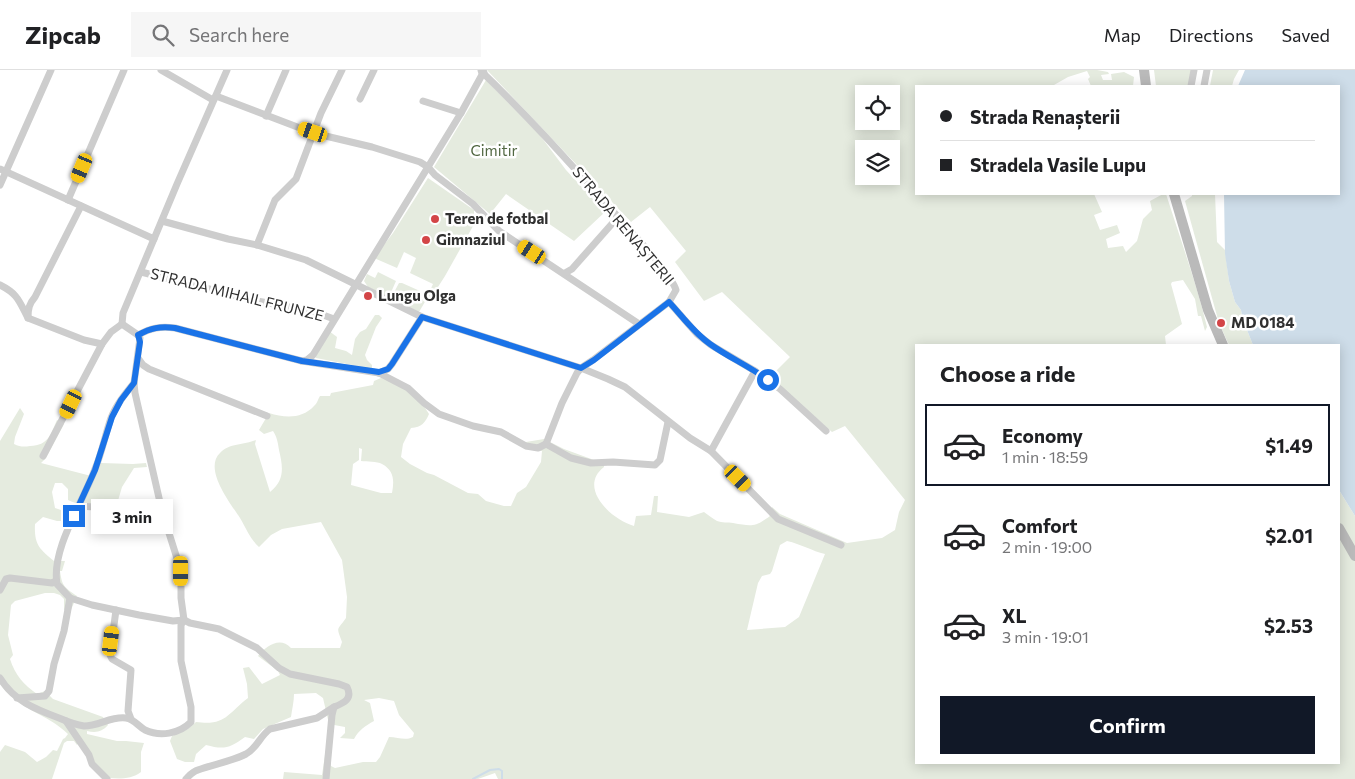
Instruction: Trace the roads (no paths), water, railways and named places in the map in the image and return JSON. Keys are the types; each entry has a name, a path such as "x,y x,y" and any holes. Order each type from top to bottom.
{"main road":[{"path":"1144,70 1146,85"},
{"path":"1177,197 1208,310 1222,344"},
{"path":"1340,530 1355,556"}],"street":[{"path":"0,185 3,170 51,70"},
{"path":"68,200 124,70"},
{"path":"161,70 214,98 313,132 420,162 473,204 499,231 639,324"},
{"path":"43,456 102,344 111,332 122,324 123,313 227,70"},
{"path":"266,116 286,70"},
{"path":"257,245 275,200 296,180 313,132 342,70"},
{"path":"360,99 374,70"},
{"path":"1191,85 1194,70"},
{"path":"1204,85 1207,70"},
{"path":"302,361 308,360 313,355 461,113 483,71"},
{"name":"STRADA RENAȘTERII","path":"483,71 576,169 640,242 674,285 676,290 669,302 697,334 711,345 755,370 780,389 826,431"},
{"path":"423,101 461,113"},
{"path":"3,170 154,239"},
{"path":"28,318 30,303 40,289 81,206"},
{"path":"565,274 572,269 618,217"},
{"path":"162,221 257,245 306,260 422,317 581,368 625,388 668,422 711,451 778,519 841,545"},
{"name":"STRADA MIHAIL FRUNZE","path":"141,272 253,300 314,312 334,319"},
{"path":"0,285 12,291 28,318 84,340 102,344"},
{"path":"138,335 150,329 162,327 175,328 302,361 379,372 408,388 439,414 473,426 501,432 526,446 538,448 546,444 562,403 581,368 669,302"},
{"path":"379,372 388,369 392,364 422,317"},
{"path":"116,610 110,655 112,659 131,670 128,715 145,730 166,734 178,731 191,722 191,707 181,661 181,625 184,620 181,598 181,571 162,511 135,393 134,383 140,342 138,335 122,324"},
{"path":"138,358 142,365 149,369 267,416"},
{"path":"593,373 594,360"},
{"path":"711,451 755,370"},
{"path":"134,383 121,400 112,417 95,470 70,525 57,565 56,581 60,590 70,598 116,610 173,621 184,620 219,629 241,638 257,648 279,668 290,674 339,684 347,687 350,692 346,702 317,718 270,729 265,732 255,748 246,754 196,770 186,779"},
{"path":"546,444 571,458 591,463 612,462 652,465 660,460 668,422"},
{"path":"78,506 162,511"},
{"path":"0,590 6,579 10,578 52,583 56,581"},
{"path":"17,698 45,696 49,691 70,598"},
{"path":"0,678 17,698 34,709 66,721 85,726 116,718 131,719"},
{"path":"326,779 334,707"},
{"path":"66,721 89,755 92,764 107,779"}],"water":[{"path":"1245,70 1355,70 1355,516 1340,492 1340,344 1253,344 1241,310 1235,302 1229,281 1225,254 1224,195 1340,195 1340,85 1238,85"}],"waterway":[{"path":"473,779 490,770 499,769 502,771 502,779"}],"place":[{"name":"Teren de fotbal","path":"435,219"},
{"name":"Gimnaziul","path":"426,240"},
{"name":"Lungu Olga","path":"368,296"},
{"name":"MD 0184","path":"1221,323"}],"park label":[{"name":"Cimitir","path":"494,151"}]}
